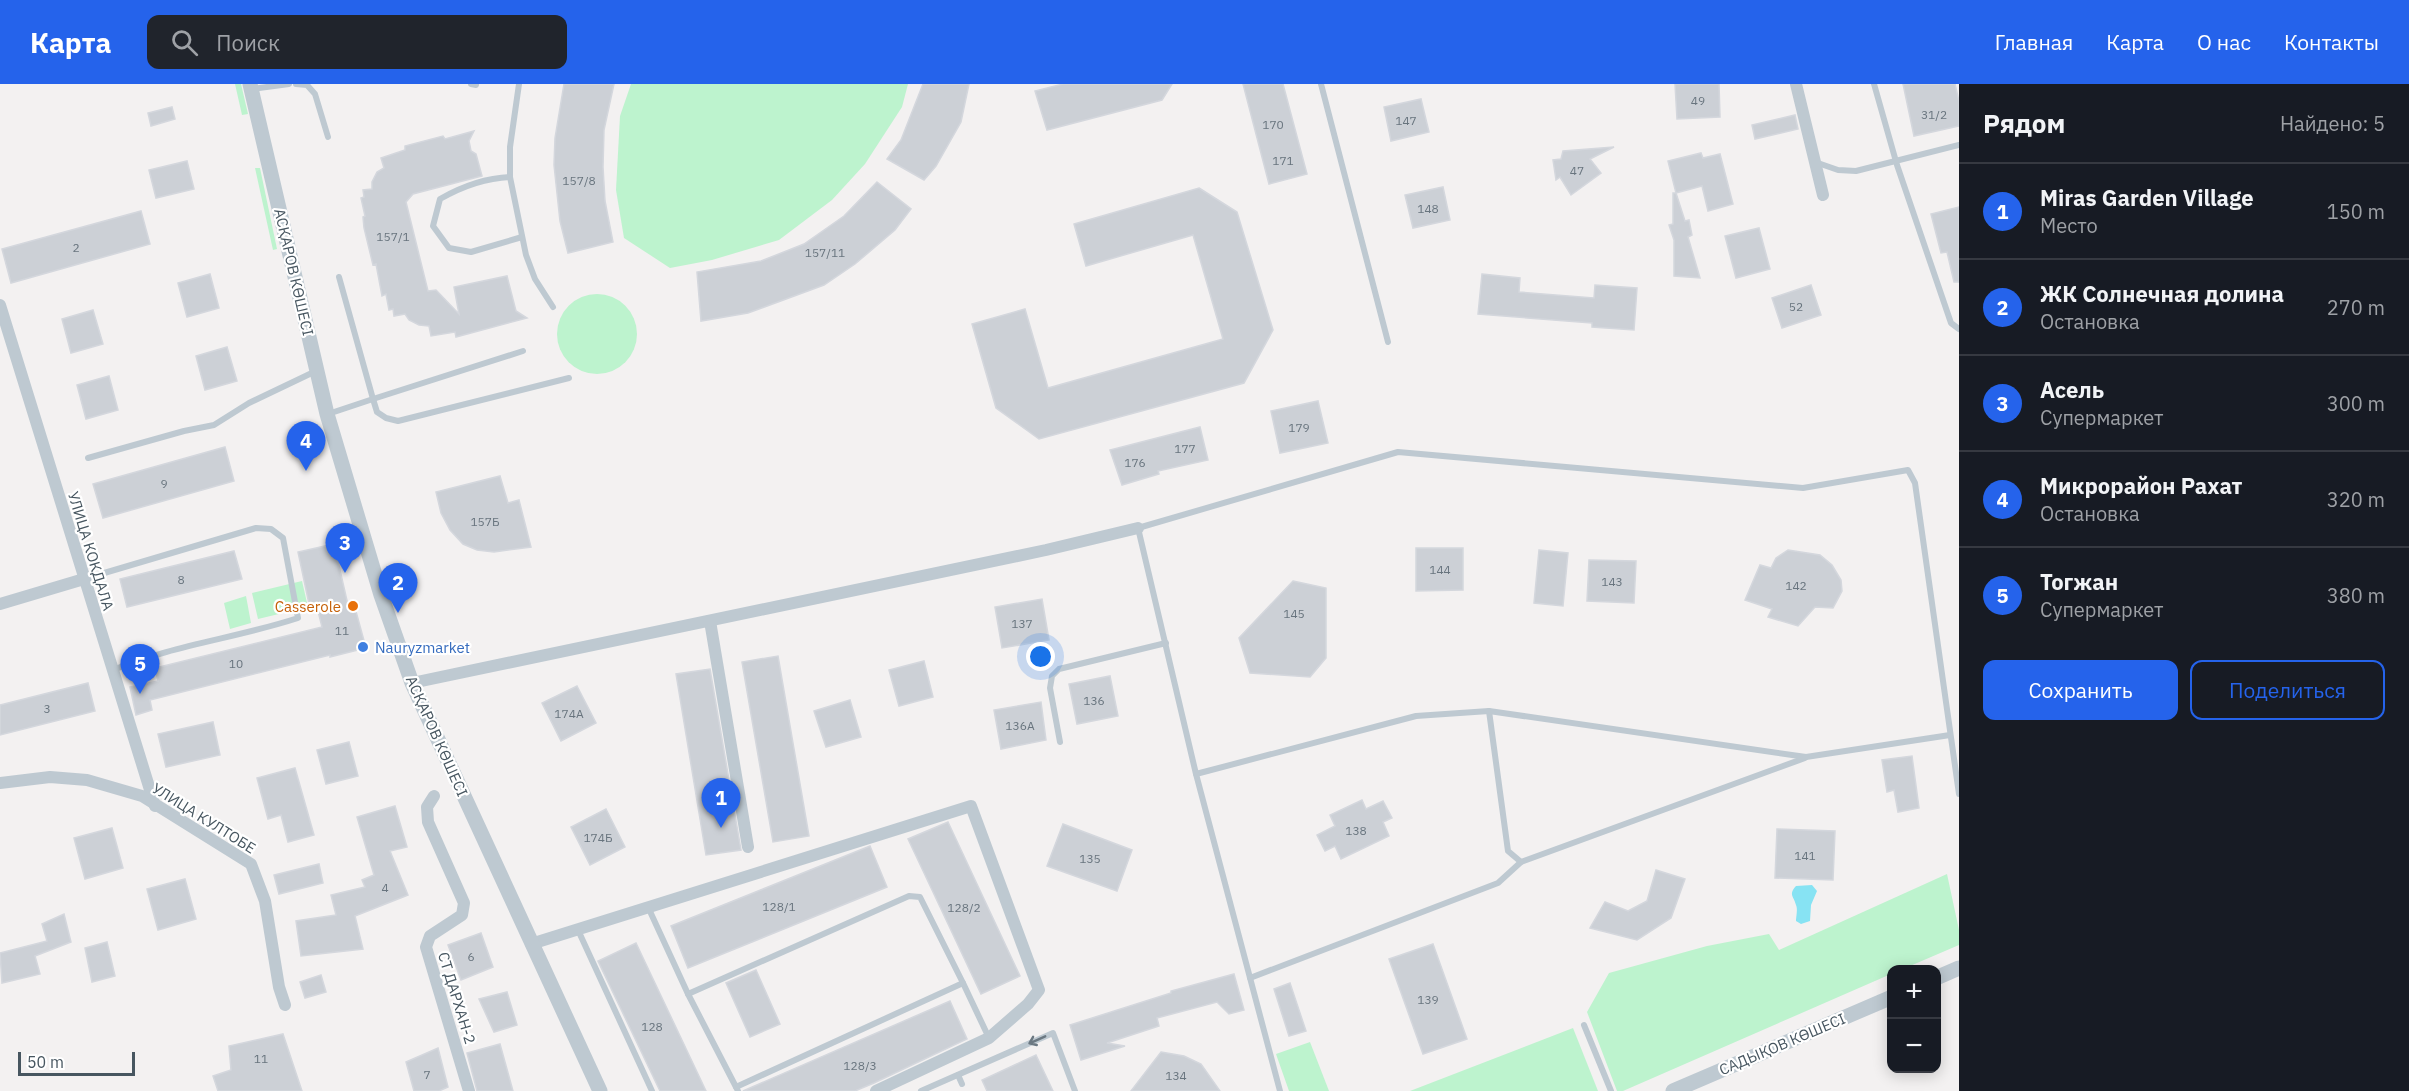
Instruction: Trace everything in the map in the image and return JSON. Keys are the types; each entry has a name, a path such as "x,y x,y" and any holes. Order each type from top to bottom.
{"street":[{"path":"1796,84 1823,195"},
{"name":"АСҚАРОВ КӨШЕСІ","path":"251,86 327,414 381,595 412,683 600,1091"},
{"name":"УЛИЦА КОКДАЛА","path":"0,305 155,806"},
{"path":"412,683 1034,553 1138,528"},
{"path":"0,604 84,579"},
{"path":"710,621 748,846"},
{"name":"УЛИЦА КУЛТОБЕ","path":"0,783 50,777 87,780 142,796 251,864 264,901 279,987 285,1005"},
{"name":"СТ ДАРХАН-2","path":"434,796 427,807 428,822 464,903 462,915 430,936 426,947 469,1091"},
{"path":"531,944 971,806 1040,990 1028,1004 989,1038 876,1091"},
{"path":"1941,976 1959,968"},
{"name":"САДЫҚОВ КӨШЕСІ","path":"1672,1091 1887,999"}],"lane":[{"path":"251,86 289,84"},
{"path":"296,84 307,85 315,94 328,137"},
{"path":"519,84 510,147 510,177 526,255 536,279 553,307"},
{"path":"1321,84 1388,342"},
{"path":"1874,84 1895,160 1951,323 1959,329"},
{"path":"1815,162 1838,170 1856,171 1959,145"},
{"path":"510,177 457,189 440,199 433,226 449,248 471,252 522,237"},
{"path":"339,277 377,412 386,418 398,421 569,378"},
{"path":"327,414 523,351"},
{"path":"88,458 214,425 249,403 316,370"},
{"path":"1280,1091 1196,774 1138,528 1398,452 1803,488 1908,470 1915,483 1959,794"},
{"path":"84,579 256,528 271,530 283,538 298,618 268,628 203,641 112,670"},
{"path":"1060,742 1050,688 1052,676 1059,669 1166,643"},
{"path":"1196,774 1416,716 1489,711 1806,757"},
{"path":"1489,711 1508,851 1521,862"},
{"path":"1250,978 1498,883 1521,862 1806,757 1950,735"},
{"path":"688,994 909,896 920,897 989,1038"},
{"path":"647,906 688,994 737,1089 963,983"},
{"path":"578,930 652,1091"},
{"path":"1584,1025 1611,1091"},
{"path":"921,1091 1053,1033 1075,1091"},
{"path":"958,1075 962,1084"}],"green space":[{"path":"235,84 241,84 248,114 242,115"},
{"path":"631,84 908,84 902,107 865,164 832,200 779,240 712,260 670,268 624,238 616,190 620,116"},
{"path":"255,168 260,168 277,249 273,250"},
{"path":"597,294 612,297 625,306 634,319 637,334 634,349 625,362 612,371 597,374 582,371 569,362 560,349 557,334 560,319 569,306 582,297"},
{"path":"302,581 308,607 258,619 252,593"},
{"path":"246,596 251,623 230,629 224,603"},
{"path":"1947,874 1959,930 1959,945 1912,965 1887,965 1887,976 1623,1091 1617,1091 1587,1012 1609,973 1707,946 1769,934 1779,950"},
{"path":"1573,1028 1598,1091 1410,1091"},
{"path":"1310,1042 1329,1091 1289,1091 1276,1054"}],"water":[{"path":"1812,885 1817,891 1811,905 1810,921 1801,924 1796,921 1797,909 1792,891 1796,886"}],"building":[{"path":"564,84 614,84 604,130 603,167 605,201 613,242 568,253 560,221 554,165 555,138"},
{"path":"923,84 969,84 961,122 936,166 924,180 887,159 901,140"},
{"path":"1063,84 1172,84 1162,100 1047,130 1035,91"},
{"path":"1243,84 1283,84 1307,174 1269,184"},
{"path":"1675,84 1719,84 1720,117 1677,119"},
{"path":"1903,84 1955,84 1959,101 1959,126 1914,136"},
{"path":"1421,99 1429,132 1391,141 1384,107"},
{"path":"172,107 175,119 151,126 148,113"},
{"path":"1795,115 1798,129 1755,139 1752,125"},
{"path":"474,131 469,141 471,151 476,154 482,176 413,194 406,202 428,291 436,290 459,314 454,287 507,276 516,311 527,318 456,337 455,332 431,336 429,326 419,325 409,320 405,314 394,316 393,309 389,310 386,294 382,296 376,264 373,265 364,228 363,217 365,216 361,198 364,197 363,190 372,189 372,182 377,172 384,168 381,158 405,150 405,146"},
{"path":"1614,147 1590,159 1601,173 1571,195 1560,177 1556,180 1553,160 1561,159 1563,151"},
{"path":"1701,153 1703,158 1720,154 1733,204 1708,211 1702,186 1676,193 1668,161"},
{"path":"187,161 194,189 156,198 149,170"},
{"path":"877,182 911,209 895,230 855,264 824,285 748,313 701,321 697,272 761,261 804,244 844,216"},
{"path":"1443,187 1450,220 1413,228 1405,195"},
{"path":"1199,188 1237,212 1273,330 1244,383 1039,439 996,408 972,324 1025,309 1048,388 1223,339 1193,235 1086,266 1074,224"},
{"path":"1673,193 1676,193 1685,221 1689,220 1692,235 1688,237 1700,278 1674,276 1674,240 1669,225 1673,224"},
{"path":"1959,207 1959,282 1954,282 1947,252 1941,253 1931,214"},
{"path":"141,211 150,244 11,283 2,249"},
{"path":"1759,228 1770,269 1736,278 1725,236"},
{"path":"210,274 219,308 187,317 178,283"},
{"path":"1482,274 1520,278 1519,292 1594,298 1595,285 1637,288 1634,330 1592,327 1592,323 1478,314"},
{"path":"1811,285 1821,315 1782,328 1772,298"},
{"path":"93,310 103,344 71,353 62,319"},
{"path":"227,347 237,381 205,390 196,356"},
{"path":"109,376 118,410 86,419 77,385"},
{"path":"1318,401 1328,443 1280,453 1271,411"},
{"path":"1200,427 1208,460 1158,471 1159,474 1122,485 1110,450"},
{"path":"225,447 234,481 103,518 93,484"},
{"path":"500,476 508,503 519,500 531,547 494,552 477,550 463,544 450,530 441,513 436,492"},
{"path":"334,544 348,605 354,604 366,648 150,700 152,710 136,715 130,687 158,681 155,668 322,627 316,603 309,604 298,552"},
{"path":"1416,548 1463,548 1463,590 1416,591"},
{"path":"1539,550 1568,553 1563,606 1534,603"},
{"path":"1788,550 1820,555 1832,565 1841,580 1842,591 1833,608 1815,607 1798,626 1768,617 1772,609 1745,600 1760,565 1771,568 1776,558"},
{"path":"234,551 242,579 127,607 120,579"},
{"path":"1589,560 1636,561 1634,603 1587,601"},
{"path":"1293,581 1326,588 1326,658 1310,677 1250,673 1239,638"},
{"path":"1042,599 1049,640 1002,648 995,607"},
{"path":"778,656 809,836 773,842 742,662"},
{"path":"924,661 933,697 899,706 889,670"},
{"path":"710,669 741,850 706,855 676,674"},
{"path":"1110,676 1118,716 1077,724 1069,684"},
{"path":"88,683 95,711 0,735 0,705"},
{"path":"577,686 596,723 561,741 542,703"},
{"path":"850,700 861,737 826,747 814,711"},
{"path":"1041,702 1046,740 1001,749 994,710"},
{"path":"213,722 220,755 166,767 158,734"},
{"path":"349,742 358,776 326,784 317,750"},
{"path":"1912,756 1919,808 1898,812 1894,790 1887,792 1882,760"},
{"path":"295,768 314,835 288,842 281,815 268,819 257,778"},
{"path":"1362,800 1366,809 1383,801 1392,818 1383,822 1389,836 1341,859 1335,846 1325,851 1317,835 1335,826 1330,815"},
{"path":"395,806 407,847 390,851 408,895 355,916 363,949 301,956 296,921 336,915 331,895 365,887 362,880 374,875 357,817"},
{"path":"606,809 625,847 590,865 571,827"},
{"path":"948,822 1020,976 981,994 908,839"},
{"path":"1063,824 1132,850 1117,891 1047,866"},
{"path":"112,828 123,868 85,879 74,838"},
{"path":"1777,829 1835,831 1833,880 1775,878"},
{"path":"870,846 887,887 688,968 671,926"},
{"path":"319,864 323,883 279,894 274,875"},
{"path":"1656,870 1685,879 1671,918 1637,940 1590,928 1605,902 1628,911 1647,901"},
{"path":"185,879 196,919 158,930 147,889"},
{"path":"64,914 71,942 35,956 40,974 2,983 0,953 47,941 42,924"},
{"path":"481,933 493,967 461,980 448,945"},
{"path":"107,942 115,976 92,982 85,948"},
{"path":"636,943 706,1091 660,1091 598,961"},
{"path":"1433,944 1467,1039 1423,1054 1389,959"},
{"path":"756,970 780,1024 750,1037 726,983"},
{"path":"1234,974 1244,1010 1229,1014 1217,1002 1157,1018 1159,1026 1107,1043 1125,1046 1081,1060 1070,1025 1171,993 1171,991"},
{"path":"321,975 326,992 305,998 300,982"},
{"path":"1290,983 1306,1031 1289,1036 1274,989"},
{"path":"507,992 517,1025 494,1032 479,999"},
{"path":"950,1001 967,1039 874,1083 855,1091 743,1091"},
{"path":"283,1034 302,1091 218,1091 213,1076 231,1070 229,1046"},
{"path":"500,1044 513,1091 477,1091 467,1053"},
{"path":"438,1048 448,1087 439,1091 414,1091 406,1062"},
{"path":"1161,1052 1184,1056 1201,1064 1220,1091 1131,1091"},
{"path":"1036,1055 1053,1091 987,1091 982,1080"}],"place":[{"name":"Микрорайон Рахат","path":"306,471"},
{"name":"Асель","path":"345,573"},
{"name":"Casserole","path":"353,606"},
{"name":"ЖК Солнечная долина","path":"398,613"},
{"name":"Nauryzmarket","path":"363,647"},
{"name":"Тогжан","path":"140,694"},
{"name":"Miras Garden Village","path":"721,828"}]}
